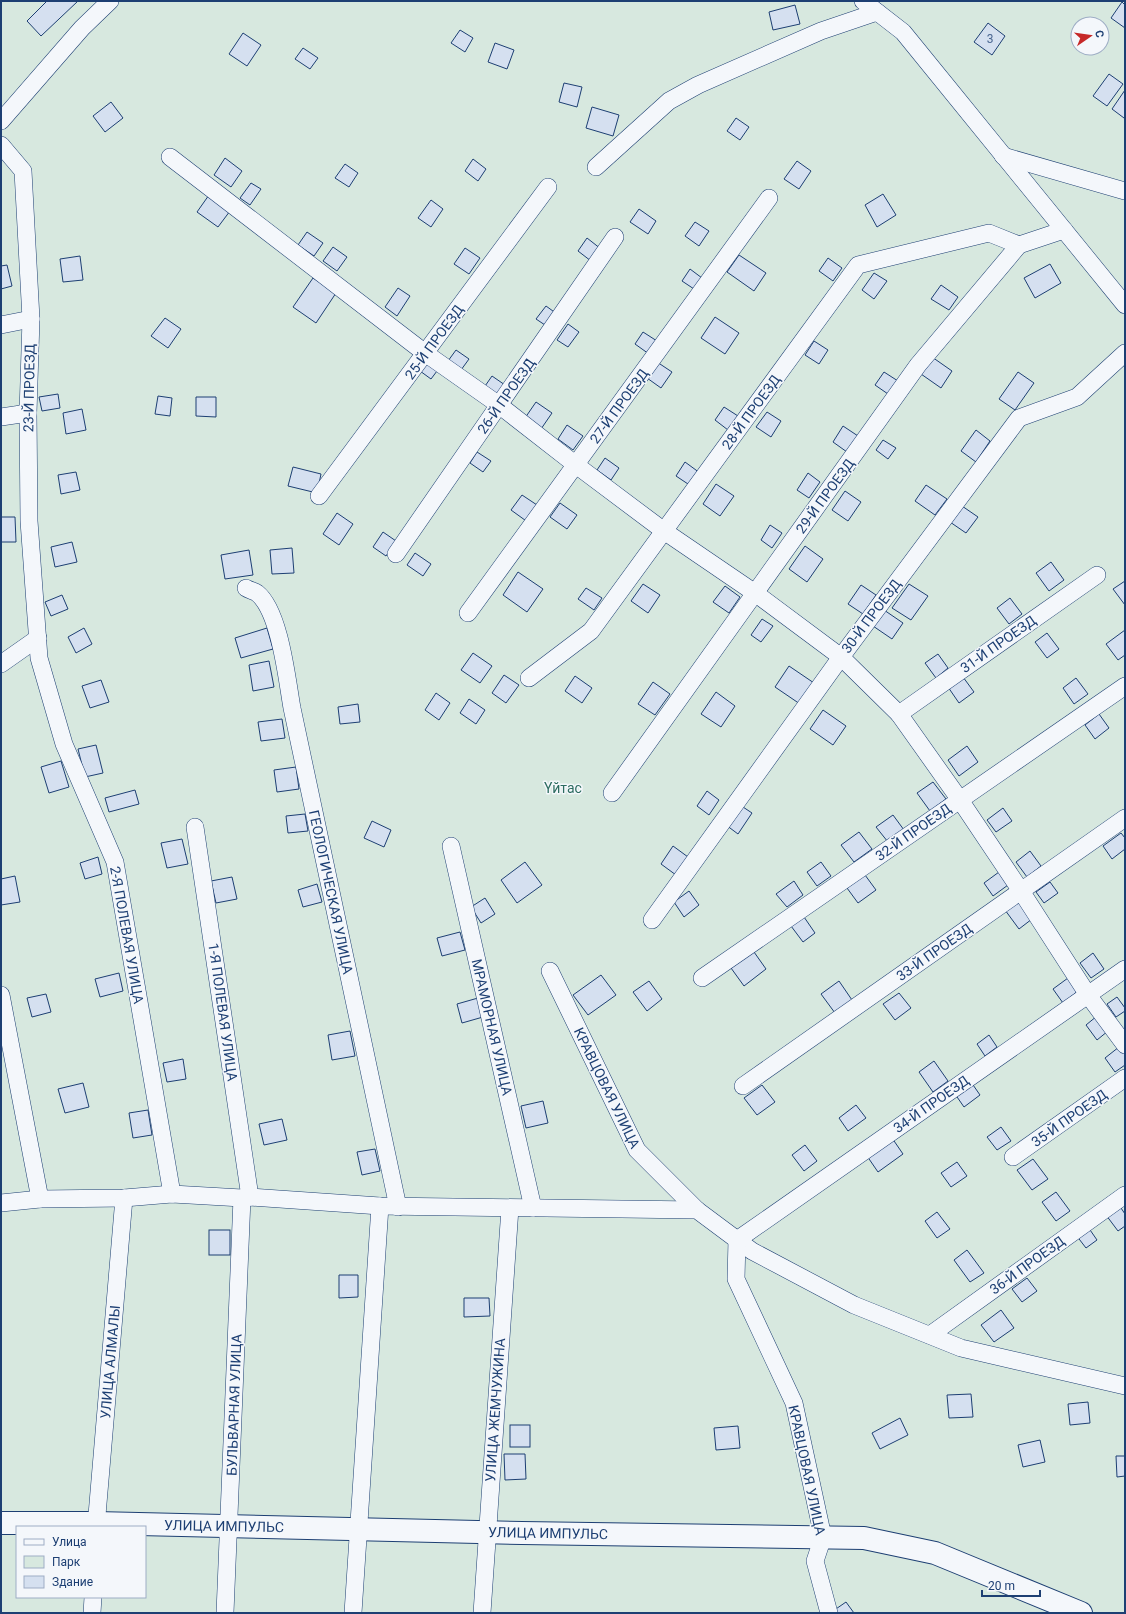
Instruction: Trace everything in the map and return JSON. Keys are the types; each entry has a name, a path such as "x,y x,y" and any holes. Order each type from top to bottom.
{"street":[{"path":"1,121 82,28 110,1"},
{"path":"863,1 903,32 1125,305"},
{"path":"596,166 669,101 698,85 821,31 877,12"},
{"name":"23-Й ПРОЕЗД","path":"1,145 23,171 31,319 28,413 29,521 38,638"},
{"path":"1003,156 1125,191"},
{"path":"170,157 425,353 499,405 664,531 755,593 841,657 899,714 960,800 1088,995 1125,1045"},
{"name":"25-Й ПРОЕЗД","path":"319,496 548,187"},
{"name":"27-Й ПРОЕЗД","path":"468,613 769,198"},
{"path":"1019,245 1064,230"},
{"name":"28-Й ПРОЕЗД","path":"529,678 591,631 858,265 990,234 1019,245"},
{"name":"26-Й ПРОЕЗД","path":"396,554 616,237"},
{"name":"29-Й ПРОЕЗД","path":"612,793 918,365 1019,245"},
{"path":"1,325 31,319"},
{"name":"30-Й ПРОЕЗД","path":"652,920 841,657 1019,418 1077,397 1125,353"},
{"path":"1,417 28,413"},
{"name":"31-Й ПРОЕЗД","path":"899,714 1097,575"},
{"name":"ГЕОЛОГИЧЕСКАЯ УЛИЦА","path":"246,588 257,593 268,607 283,649 292,708 398,1206"},
{"path":"1,664 38,638"},
{"name":"2-Я ПОЛЕВАЯ УЛИЦА","path":"38,638 39,658 64,744 115,862 172,1194"},
{"name":"32-Й ПРОЕЗД","path":"702,978 1125,686"},
{"name":"33-Й ПРОЕЗД","path":"743,1086 1125,818"},
{"name":"1-Я ПОЛЕВАЯ УЛИЦА","path":"195,827 246,1197"},
{"name":"МРАМОРНАЯ УЛИЦА","path":"451,846 533,1208"},
{"name":"34-Й ПРОЕЗД","path":"737,1240 1125,969"},
{"name":"КРАВЦОВАЯ УЛИЦА","path":"550,971 637,1150 697,1210 752,1251 854,1305 961,1348 1125,1386"},
{"path":"1,995 40,1199"},
{"name":"35-Й ПРОЕЗД","path":"1012,1157 1125,1078"},
{"path":"1,1203 40,1199 124,1198 172,1194 246,1197 380,1206 697,1210"},
{"name":"36-Й ПРОЕЗД","path":"930,1335 1125,1195"},
{"name":"БУЛЬВАРНАЯ УЛИЦА","path":"225,1613 246,1197"},
{"name":"УЛИЦА АЛМАЛЫ","path":"96,1525 124,1198"},
{"path":"353,1613 357,1529 380,1206"},
{"name":"УЛИЦА ЖЕМЧУЖИНА","path":"482,1613 510,1208"},
{"name":"КРАВЦОВАЯ УЛИЦА","path":"737,1240 736,1279 794,1403 823,1537 815,1561 829,1613"},
{"name":"УЛИЦА ИМПУЛЬС","path":"1,1523 864,1538 935,1553 1080,1613"},
{"path":"92,1613 93,1598"}],"green space":[{"name":"Үйтас","path":"1,1 1125,1 1125,1613 1,1613"}],"building":[{"path":"47,1 78,1 41,36 27,21"},
{"path":"1122,2 1125,5 1125,28 1111,18"},
{"path":"795,5 800,24 773,30 769,12"},
{"path":"988,23 1005,36 992,55 974,42"},
{"path":"460,30 473,38 465,52 451,43"},
{"path":"243,33 261,45 247,66 229,54"},
{"path":"495,43 514,50 507,69 488,62"},
{"path":"303,48 318,58 310,69 295,59"},
{"path":"1109,74 1123,84 1107,106 1093,96"},
{"path":"564,83 582,87 577,107 559,102"},
{"path":"1125,90 1125,117 1124,118 1112,109"},
{"path":"111,102 123,118 105,132 93,116"},
{"path":"592,107 619,115 613,136 586,128"},
{"path":"736,118 749,127 740,140 727,131"},
{"path":"225,158 242,171 231,187 214,175"},
{"path":"473,159 486,169 478,181 465,171"},
{"path":"797,161 811,171 799,189 784,179"},
{"path":"345,164 358,173 349,187 335,178"},
{"path":"251,183 261,189 250,205 240,198"},
{"path":"883,194 896,215 877,227 865,205"},
{"path":"209,195 230,211 218,227 197,212"},
{"path":"431,200 443,209 431,227 418,218"},
{"path":"639,209 656,221 648,234 630,222"},
{"path":"695,222 709,231 699,246 685,236"},
{"path":"307,232 323,243 314,256 298,245"},
{"path":"587,238 601,249 591,261 578,251"},
{"path":"333,247 347,257 337,271 323,261"},
{"path":"465,248 480,258 469,274 454,264"},
{"path":"739,255 766,273 754,291 727,272"},
{"path":"80,256 83,280 63,282 60,259"},
{"path":"828,258 842,268 833,281 819,271"},
{"path":"1050,264 1061,283 1035,298 1024,278"},
{"path":"7,265 12,286 1,289 1,266"},
{"path":"690,269 702,278 694,289 682,281"},
{"path":"874,273 887,281 874,299 862,290"},
{"path":"313,278 336,293 316,323 293,307"},
{"path":"941,285 958,297 949,310 931,299"},
{"path":"398,288 410,296 397,316 385,307"},
{"path":"546,306 557,314 548,327 536,319"},
{"path":"715,317 739,333 725,354 701,338"},
{"path":"165,318 181,329 168,348 151,336"},
{"path":"568,324 579,332 568,347 557,340"},
{"path":"643,332 657,341 649,354 635,344"},
{"path":"814,341 828,350 819,364 805,355"},
{"path":"456,350 469,359 461,370 448,361"},
{"path":"932,357 952,371 941,388 921,374"},
{"path":"657,362 672,372 661,388 647,378"},
{"path":"426,363 437,371 431,379 420,371"},
{"path":"884,372 898,381 888,394 875,385"},
{"path":"1018,372 1034,383 1015,410 999,399"},
{"path":"492,376 505,385 496,397 483,389"},
{"path":"58,394 60,408 42,411 39,397"},
{"path":"158,396 172,398 170,416 155,414"},
{"path":"196,397 216,397 216,417 196,416"},
{"path":"536,402 552,413 541,429 525,418"},
{"path":"724,407 738,416 728,430 715,420"},
{"path":"82,409 86,430 66,434 63,413"},
{"path":"767,412 781,421 771,437 756,427"},
{"path":"567,425 583,436 573,450 558,439"},
{"path":"843,426 858,436 847,452 833,442"},
{"path":"976,430 990,441 976,462 961,451"},
{"path":"883,440 896,448 888,459 876,450"},
{"path":"477,452 491,461 483,472 470,463"},
{"path":"605,458 619,468 611,480 597,470"},
{"path":"685,462 700,473 691,486 676,476"},
{"path":"293,467 321,474 317,493 288,486"},
{"path":"76,472 80,490 61,494 58,475"},
{"path":"808,473 820,482 809,498 797,490"},
{"path":"716,484 734,496 720,516 703,504"},
{"path":"926,485 947,499 935,515 915,501"},
{"path":"845,491 861,502 848,521 832,510"},
{"path":"522,495 540,507 529,523 511,510"},
{"path":"560,503 577,515 567,529 550,517"},
{"path":"962,506 978,517 966,533 950,522"},
{"path":"337,513 353,524 339,545 323,534"},
{"path":"1,517 15,517 16,542 1,542"},
{"path":"770,525 782,533 772,548 761,540"},
{"path":"383,532 396,541 386,556 373,547"},
{"path":"72,542 77,562 55,567 51,547"},
{"path":"805,546 823,559 807,582 789,569"},
{"path":"292,548 294,573 272,574 270,550"},
{"path":"249,550 253,575 225,579 221,555"},
{"path":"415,553 431,564 423,576 407,565"},
{"path":"1051,562 1064,580 1049,591 1036,573"},
{"path":"518,572 543,589 527,612 503,595"},
{"path":"1125,581 1125,605 1113,589"},
{"path":"643,584 660,595 648,613 631,601"},
{"path":"909,584 928,596 911,620 892,608"},
{"path":"861,585 876,595 863,614 848,604"},
{"path":"725,586 740,597 729,613 713,602"},
{"path":"586,588 602,598 594,610 578,599"},
{"path":"62,595 68,609 51,616 45,602"},
{"path":"1010,598 1022,614 1009,624 997,608"},
{"path":"884,610 903,623 892,639 873,626"},
{"path":"762,619 773,626 761,642 751,635"},
{"path":"84,628 92,644 76,653 68,637"},
{"path":"267,628 273,649 241,658 235,638"},
{"path":"1125,630 1125,655 1118,660 1106,644"},
{"path":"1047,633 1059,649 1047,658 1035,642"},
{"path":"473,653 492,666 480,683 461,670"},
{"path":"938,654 948,668 936,678 925,663"},
{"path":"269,661 274,687 253,691 249,665"},
{"path":"789,666 814,683 800,704 775,687"},
{"path":"504,675 519,685 506,703 492,693"},
{"path":"575,676 592,688 582,703 565,691"},
{"path":"963,677 974,692 959,703 948,687"},
{"path":"1076,678 1088,694 1074,704 1063,688"},
{"path":"101,680 109,702 90,708 82,686"},
{"path":"653,682 670,694 655,715 638,704"},
{"path":"716,692 735,706 721,727 701,714"},
{"path":"436,693 450,703 439,720 425,710"},
{"path":"469,699 485,710 476,724 460,713"},
{"path":"358,704 360,722 340,724 338,707"},
{"path":"823,710 846,726 833,745 810,729"},
{"path":"1099,714 1109,728 1095,739 1085,725"},
{"path":"282,719 285,738 261,741 258,722"},
{"path":"96,745 103,773 85,777 78,749"},
{"path":"967,746 978,762 959,776 948,760"},
{"path":"61,761 69,787 49,793 41,767"},
{"path":"296,767 299,789 277,792 274,770"},
{"path":"933,782 946,799 930,811 917,793"},
{"path":"135,790 139,804 109,812 105,798"},
{"path":"707,791 719,800 709,815 697,806"},
{"path":"740,805 752,813 738,834 726,825"},
{"path":"1003,808 1012,821 996,832 987,820"},
{"path":"305,814 308,831 288,833 286,816"},
{"path":"893,815 904,830 888,842 876,827"},
{"path":"372,821 391,830 384,847 364,838"},
{"path":"859,832 872,849 854,862 841,845"},
{"path":"1121,833 1125,838 1125,849 1112,859 1103,846"},
{"path":"182,839 188,864 167,868 161,843"},
{"path":"673,846 688,857 676,875 661,864"},
{"path":"1030,851 1041,866 1027,877 1016,862"},
{"path":"98,857 102,874 85,879 80,863"},
{"path":"525,862 542,885 517,903 501,880"},
{"path":"821,862 831,876 817,886 807,872"},
{"path":"999,872 1008,885 993,896 984,883"},
{"path":"865,875 876,890 858,903 847,888"},
{"path":"15,876 20,902 1,905 1,879"},
{"path":"232,877 237,899 216,903 211,881"},
{"path":"794,881 803,895 787,907 776,894"},
{"path":"1050,882 1058,893 1044,903 1036,892"},
{"path":"317,884 322,902 303,907 298,890"},
{"path":"689,891 699,905 684,917 674,902"},
{"path":"485,898 495,914 481,923 471,907"},
{"path":"1019,900 1032,919 1019,929 1005,910"},
{"path":"804,917 815,933 803,942 791,926"},
{"path":"460,932 465,950 442,956 437,938"},
{"path":"754,952 766,969 744,986 731,968"},
{"path":"1093,953 1104,969 1091,978 1080,963"},
{"path":"119,973 123,991 100,997 95,979"},
{"path":"601,975 616,995 588,1015 573,995"},
{"path":"1068,978 1078,991 1063,1003 1053,989"},
{"path":"649,981 662,999 647,1011 633,992"},
{"path":"839,981 852,1000 835,1013 821,994"},
{"path":"899,993 911,1008 895,1020 883,1004"},
{"path":"46,994 51,1012 32,1017 27,998"},
{"path":"1117,997 1125,1008 1125,1011 1116,1017 1107,1004"},
{"path":"478,998 483,1017 462,1023 457,1004"},
{"path":"1097,1016 1108,1031 1097,1040 1086,1025"},
{"path":"350,1031 355,1056 332,1060 328,1035"},
{"path":"989,1035 997,1047 985,1056 977,1044"},
{"path":"1119,1047 1125,1055 1125,1065 1115,1072 1105,1058"},
{"path":"183,1059 186,1079 167,1082 163,1063"},
{"path":"934,1061 948,1081 933,1092 919,1072"},
{"path":"971,1082 980,1095 964,1107 955,1094"},
{"path":"83,1083 89,1107 65,1113 58,1089"},
{"path":"762,1085 775,1102 757,1115 744,1098"},
{"path":"543,1101 548,1123 526,1128 521,1106"},
{"path":"856,1105 866,1118 848,1131 839,1118"},
{"path":"148,1110 152,1135 133,1138 129,1113"},
{"path":"282,1119 287,1140 264,1145 259,1124"},
{"path":"1001,1127 1011,1141 997,1150 987,1137"},
{"path":"892,1138 903,1154 878,1172 867,1156"},
{"path":"805,1145 817,1161 804,1171 792,1155"},
{"path":"375,1149 380,1171 362,1175 357,1152"},
{"path":"1033,1159 1048,1179 1032,1190 1017,1170"},
{"path":"957,1162 967,1176 951,1187 941,1173"},
{"path":"1056,1192 1070,1211 1056,1221 1042,1202"},
{"path":"1119,1205 1125,1214 1125,1226 1118,1231 1106,1215"},
{"path":"937,1212 950,1229 937,1238 925,1221"},
{"path":"1088,1227 1097,1240 1086,1248 1076,1235"},
{"path":"209,1230 230,1230 230,1255 209,1255"},
{"path":"967,1250 984,1273 970,1282 954,1260"},
{"path":"339,1275 358,1275 358,1297 339,1298"},
{"path":"1027,1278 1037,1291 1022,1302 1012,1289"},
{"path":"464,1298 489,1298 490,1316 464,1317"},
{"path":"1001,1310 1014,1328 994,1342 981,1325"},
{"path":"971,1394 973,1417 949,1418 947,1395"},
{"path":"1088,1402 1090,1423 1070,1425 1068,1404"},
{"path":"900,1418 908,1435 880,1449 872,1433"},
{"path":"510,1425 530,1425 530,1447 510,1447"},
{"path":"738,1426 740,1448 716,1450 714,1428"},
{"path":"1040,1440 1045,1462 1023,1467 1018,1445"},
{"path":"504,1454 525,1454 526,1479 505,1480"},
{"path":"1116,1456 1125,1456 1125,1476 1117,1477"},
{"path":"846,1602 854,1613 834,1613 833,1611"}]}
